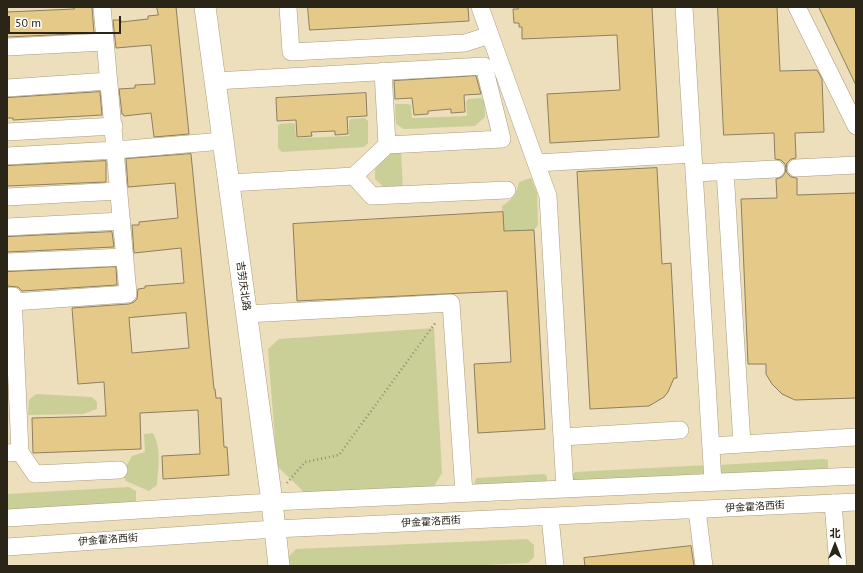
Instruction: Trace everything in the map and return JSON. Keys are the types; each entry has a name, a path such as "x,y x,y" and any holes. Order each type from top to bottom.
{"main road":[{"name":"吉劳庆北路","path":"205,7 272,502 278,566"}],"street":[{"path":"102,7 114,126 128,294 10,299 13,453 35,474 119,470"},
{"path":"288,7 291,52 465,43 490,35"},
{"path":"480,7 548,196 565,489"},
{"path":"684,7 713,482"},
{"path":"797,7 856,126"},
{"path":"7,47 105,42"},
{"path":"215,81 484,66 502,139 387,145 354,176 229,183"},
{"path":"383,72 387,145"},
{"path":"7,88 109,81"},
{"path":"7,132 114,126"},
{"path":"7,156 116,150 223,141"},
{"path":"536,163 693,154"},
{"path":"796,168 856,165"},
{"path":"694,173 776,169"},
{"path":"725,171 742,444"},
{"path":"354,176 372,196 507,190"},
{"path":"7,198 119,191"},
{"path":"7,227 122,221"},
{"path":"7,262 125,256"},
{"path":"246,314 451,303 464,493"},
{"path":"562,437 680,430"},
{"path":"711,446 856,437"},
{"path":"7,518 272,502 856,476"},
{"name":"伊金霍洛西街","path":"7,547 275,529 856,502"},
{"path":"833,504 838,566"},
{"path":"697,510 704,566"},
{"path":"547,566 555,566 550,516"}],"path":[{"path":"272,502 305,462 339,455 451,303"}],"green space":[{"path":"481,98 484,101 485,117 475,126 404,129 396,124 395,104 411,105 412,118 467,116 466,101 469,99"},
{"path":"365,118 368,121 368,143 364,147 282,152 278,148 278,126 280,124 293,123 295,125 296,138 349,136 349,121 351,119"},
{"path":"392,151 401,151 403,190 388,191 375,179 375,169"},
{"path":"531,178 537,193 538,225 534,230 504,231 502,206 514,196 519,182"},
{"path":"434,328 442,473 433,488 305,493 277,466 268,349 279,339"},
{"path":"36,394 92,397 97,402 97,409 83,414 28,415 29,400"},
{"path":"153,433 158,446 159,465 157,485 149,491 126,481 122,474 132,456 145,452 144,434"},
{"path":"823,459 828,460 828,472 720,478 719,465"},
{"path":"707,465 705,479 572,481 572,475 575,472"},
{"path":"544,474 547,476 547,481 543,485 474,485 476,478"},
{"path":"129,487 136,491 136,501 129,506 7,514 7,494"},
{"path":"527,539 534,545 534,557 528,563 464,566 289,566 289,556 296,549"}],"building":[{"path":"74,7 92,7 94,33 7,37 7,12 74,9"},
{"path":"157,7 176,7 189,134 154,137 151,113 124,116 122,114 119,89 135,88 135,85 155,84 151,45 116,48 113,20 121,20 121,22 148,19 148,16 158,15"},
{"path":"308,7 468,7 469,21 310,30"},
{"path":"518,7 652,7 659,137 550,143 547,94 620,90 617,35 522,39 522,27 519,27 519,23 514,23 513,9 518,9"},
{"path":"718,7 777,7 780,71 817,70 822,79 824,132 795,133 796,158 791,159 787,163 786,169 787,173 791,177 797,178 797,195 856,193 856,398 795,400 782,394 772,384 766,374 766,364 748,364 741,199 777,198 776,179 782,177 786,168 785,164 781,160 775,159 774,133 724,135"},
{"path":"819,7 856,7 856,85"},
{"path":"476,76 481,94 464,95 465,112 451,113 451,109 428,111 428,114 414,115 412,98 395,99 394,81"},
{"path":"100,92 102,115 13,120 13,118 7,118 7,98"},
{"path":"366,93 367,116 347,117 348,134 335,135 335,131 311,132 312,136 297,137 296,120 277,121 276,98"},
{"path":"191,154 214,389 216,398 221,398 224,447 227,447 229,475 163,479 162,456 200,454 198,410 140,413 141,449 33,453 32,418 106,416 104,382 78,384 72,308 129,304 137,299 138,289 145,288 145,286 184,283 181,248 134,253 132,225 139,225 139,222 178,218 175,183 128,187 126,159","holes":["186,313 189,348 132,353 129,318"]},
{"path":"106,161 106,182 7,186 7,166"},
{"path":"657,168 662,264 671,263 677,378 674,378 668,392 664,397 649,406 590,409 577,172"},
{"path":"503,212 504,231 534,230 545,429 478,433 474,364 511,362 507,291 297,301 293,224"},
{"path":"112,232 114,247 7,252 7,237"},
{"path":"116,267 117,285 22,291 18,287 7,286 7,272"},
{"path":"691,546 694,566 585,566 584,558"}]}
